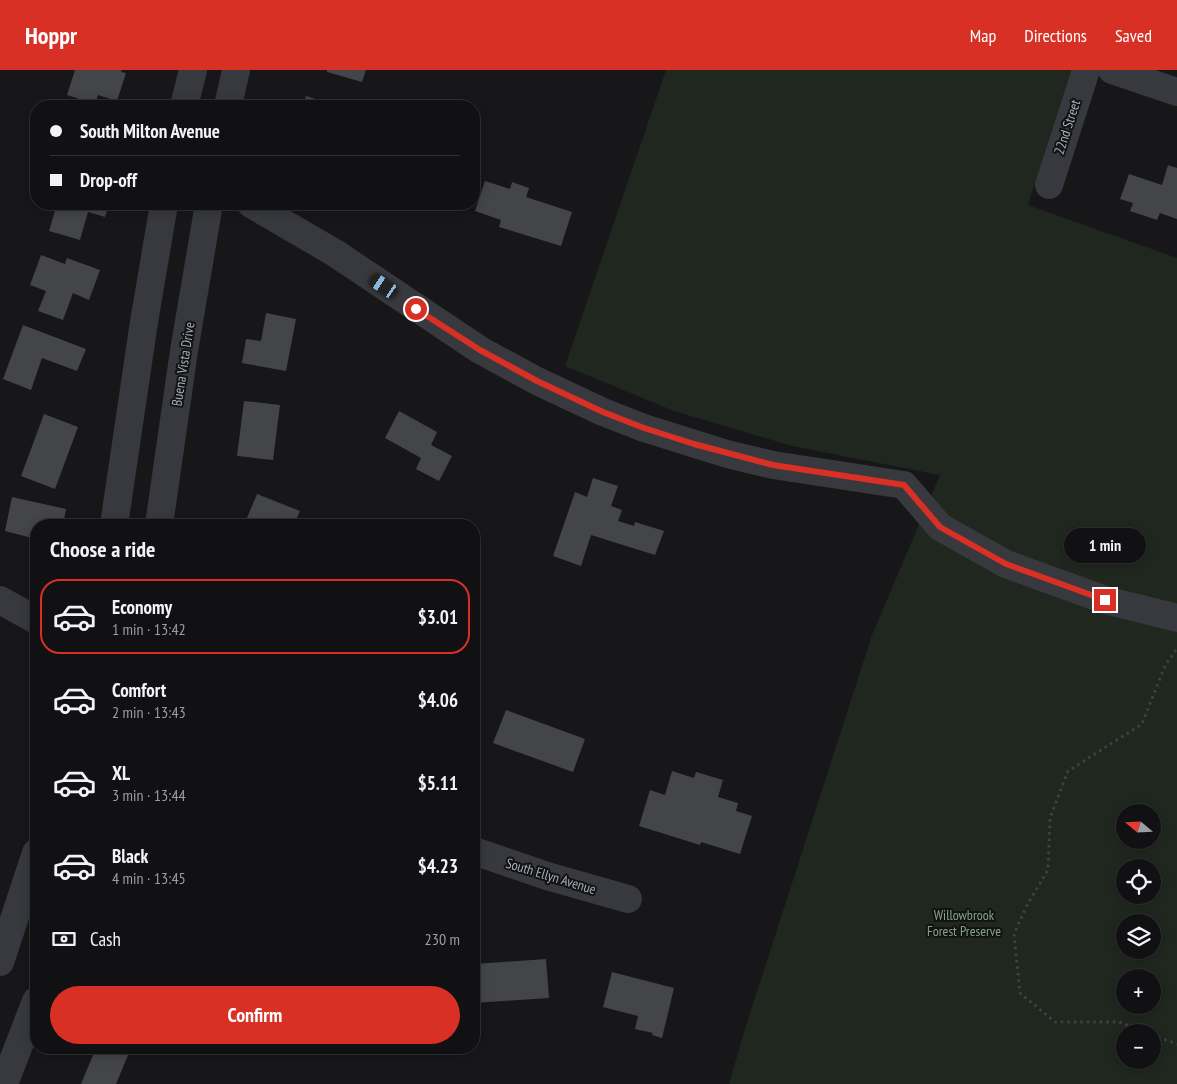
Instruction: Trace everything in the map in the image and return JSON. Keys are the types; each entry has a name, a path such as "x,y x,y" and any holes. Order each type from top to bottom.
{"street":[{"path":"186,100 193,70"},
{"path":"229,100 236,70"},
{"name":"22nd Street","path":"1049,185 1086,70"},
{"path":"1112,70 1177,92"},
{"path":"115,519 144,322 163,210"},
{"name":"Buena Vista Drive","path":"160,519 184,351 208,210"},
{"path":"262,210 334,253 480,350 537,381 603,412 694,444 773,465 904,485 940,527 1006,564 1105,600 1177,618"},
{"path":"0,600 30,617"},
{"name":"South Ellyn Avenue","path":"480,853 547,876 628,899"},
{"path":"0,962 30,871"},
{"path":"4,1084 30,1017"}],"path":[{"path":"1124,1024 1119,1022 1055,1022 1020,993 1014,934 1027,905 1048,870 1050,818 1068,771 1142,724 1165,666 1177,648"},
{"path":"1161,1038 1177,1044"}],"green space":[{"name":"Willowbrook Forest Preserve","path":"666,70 1071,70 1028,205 1177,258 1177,1084 729,1084 872,635 940,475 792,446 674,411 565,366"}],"building":[{"path":"75,70 122,70 121,72 126,73 117,100 98,95 96,100 83,100 67,95"},
{"path":"327,70 366,70 362,82 327,72"},
{"path":"306,96 319,100 305,100"},
{"path":"1168,165 1177,168 1177,219 1160,213 1157,220 1130,211 1133,203 1120,199 1129,174 1162,185"},
{"path":"485,181 510,189 512,182 529,188 526,197 572,212 561,246 499,227 501,220 475,211 480,210 480,196"},
{"path":"55,210 107,210 105,217 88,212 80,240 49,231"},
{"path":"41,255 65,264 67,258 100,270 89,300 73,293 63,320 38,311 46,291 30,285"},
{"path":"266,313 296,319 286,371 242,363 246,339 261,341"},
{"path":"23,325 86,349 77,371 42,358 31,390 3,379"},
{"path":"244,401 280,405 273,460 237,456"},
{"path":"399,411 437,432 431,445 452,456 439,481 416,469 421,458 385,438"},
{"path":"44,414 78,427 55,489 21,476"},
{"path":"593,478 618,486 611,506 622,510 618,521 634,526 635,522 664,531 655,555 591,535 581,566 553,556 575,492 587,497"},
{"path":"257,494 300,511 297,519 247,519"},
{"path":"12,497 66,509 64,519 30,519 30,537 5,531"},
{"path":"506,710 585,739 573,772 493,743"},
{"path":"672,771 694,778 696,772 723,780 718,797 738,803 736,811 752,816 740,854 701,842 700,845 639,826 650,790 665,795"},
{"path":"546,959 549,998 480,1003 480,964"},
{"path":"612,972 674,988 662,1038 652,1035 653,1033 635,1029 638,1016 603,1007"},
{"path":"94,1054 128,1054 116,1084 81,1084"}],"route":[{"path":"416,309 480,350 537,381 603,412 644,428 727,454 773,465 904,485 940,527 1006,564 1105,600"}]}
